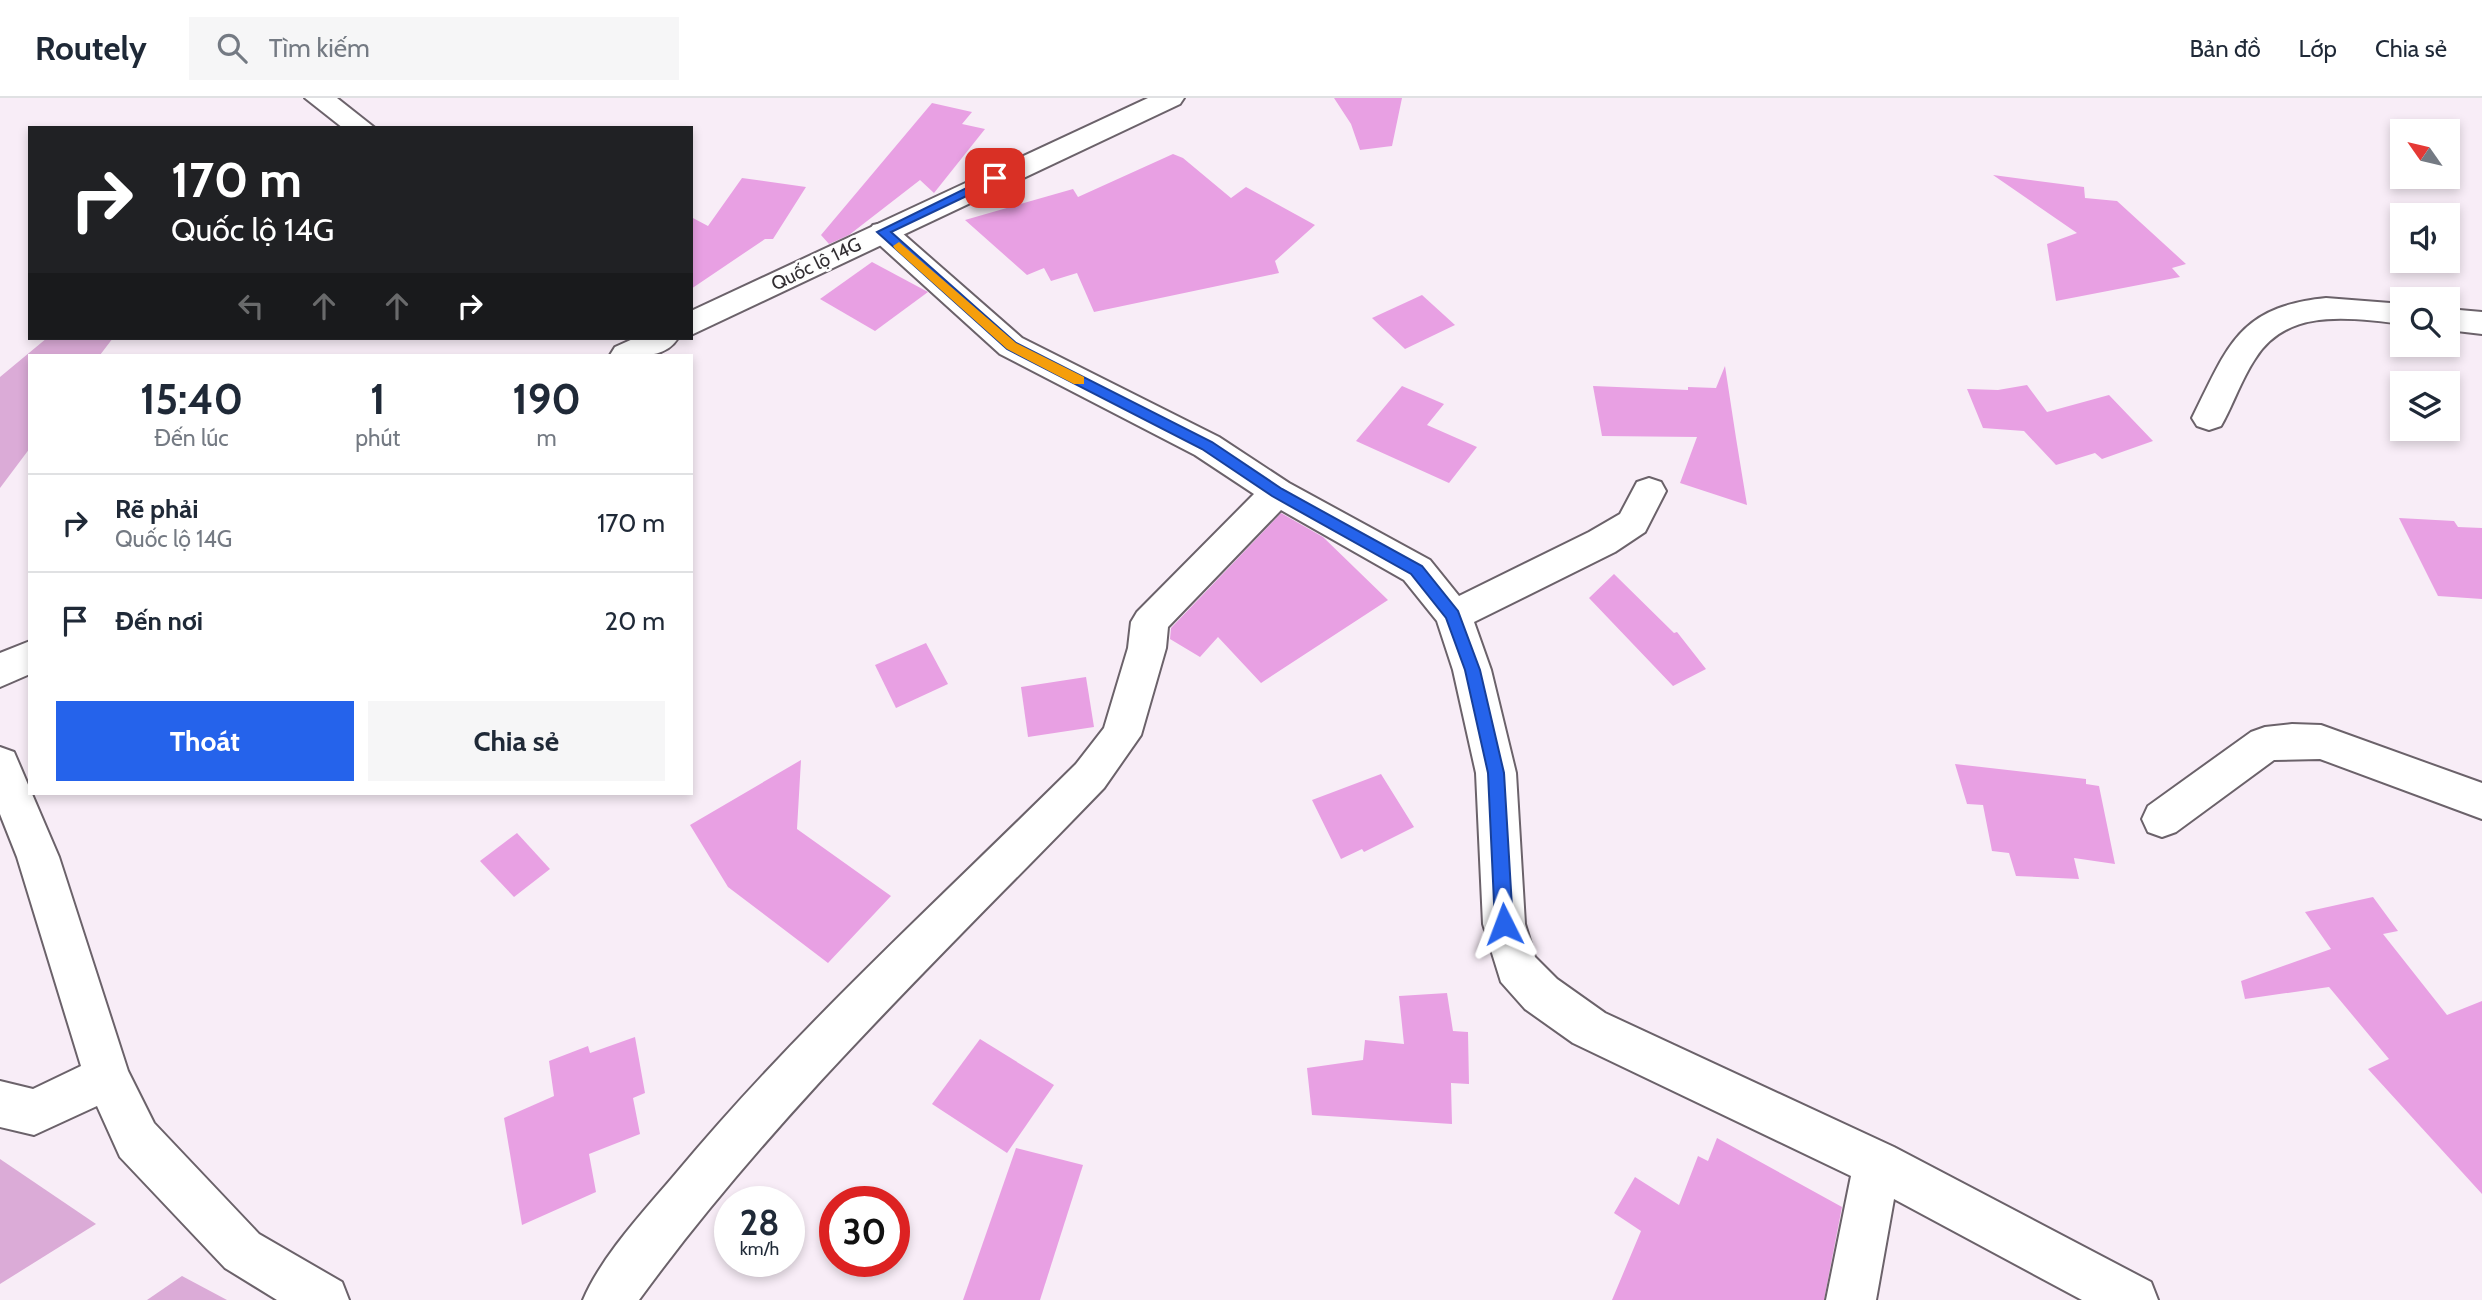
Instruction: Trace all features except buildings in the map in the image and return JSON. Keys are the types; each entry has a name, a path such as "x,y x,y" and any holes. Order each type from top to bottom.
{"street":[{"path":"319,98 358,126"},
{"name":"Quốc lộ 14G","path":"693,323 1170,98"},
{"path":"883,232 1011,346 1207,446 1277,492 1417,570 1452,615 1472,670 1496,773 1504,924 1516,968 1541,994 1589,1028 1877,1164 2133,1300"},
{"path":"2209,418 2242,355 2259,332 2282,318 2310,310 2357,309 2390,313"},
{"path":"2460,320 2482,323"},
{"path":"1452,615 1602,542 1633,523 1649,491"},
{"path":"608,1300 720,1157 858,1009 1090,776 1121,735 1147,648 1150,622 1277,492"},
{"path":"0,671 28,657"},
{"path":"2162,820 2265,744 2292,741 2321,742 2482,801"},
{"path":"0,764 38,857 107,1077 137,1140 242,1251 324,1300"},
{"path":"0,1104 34,1112 107,1077"},
{"path":"1851,1300 1877,1164"}],"shaded area":[{"path":"45,340 111,340 101,354 28,354 28,451 0,488 0,377"},
{"path":"0,1159 96,1224 0,1284"},
{"path":"182,1276 227,1300 147,1300"}],"slow traffic":[{"path":"899,246 1011,346 1079,380"}],"route":[{"path":"995,178 883,232 1011,346 1207,446 1277,492 1417,570 1452,615 1472,670 1496,773 1504,924"}]}
